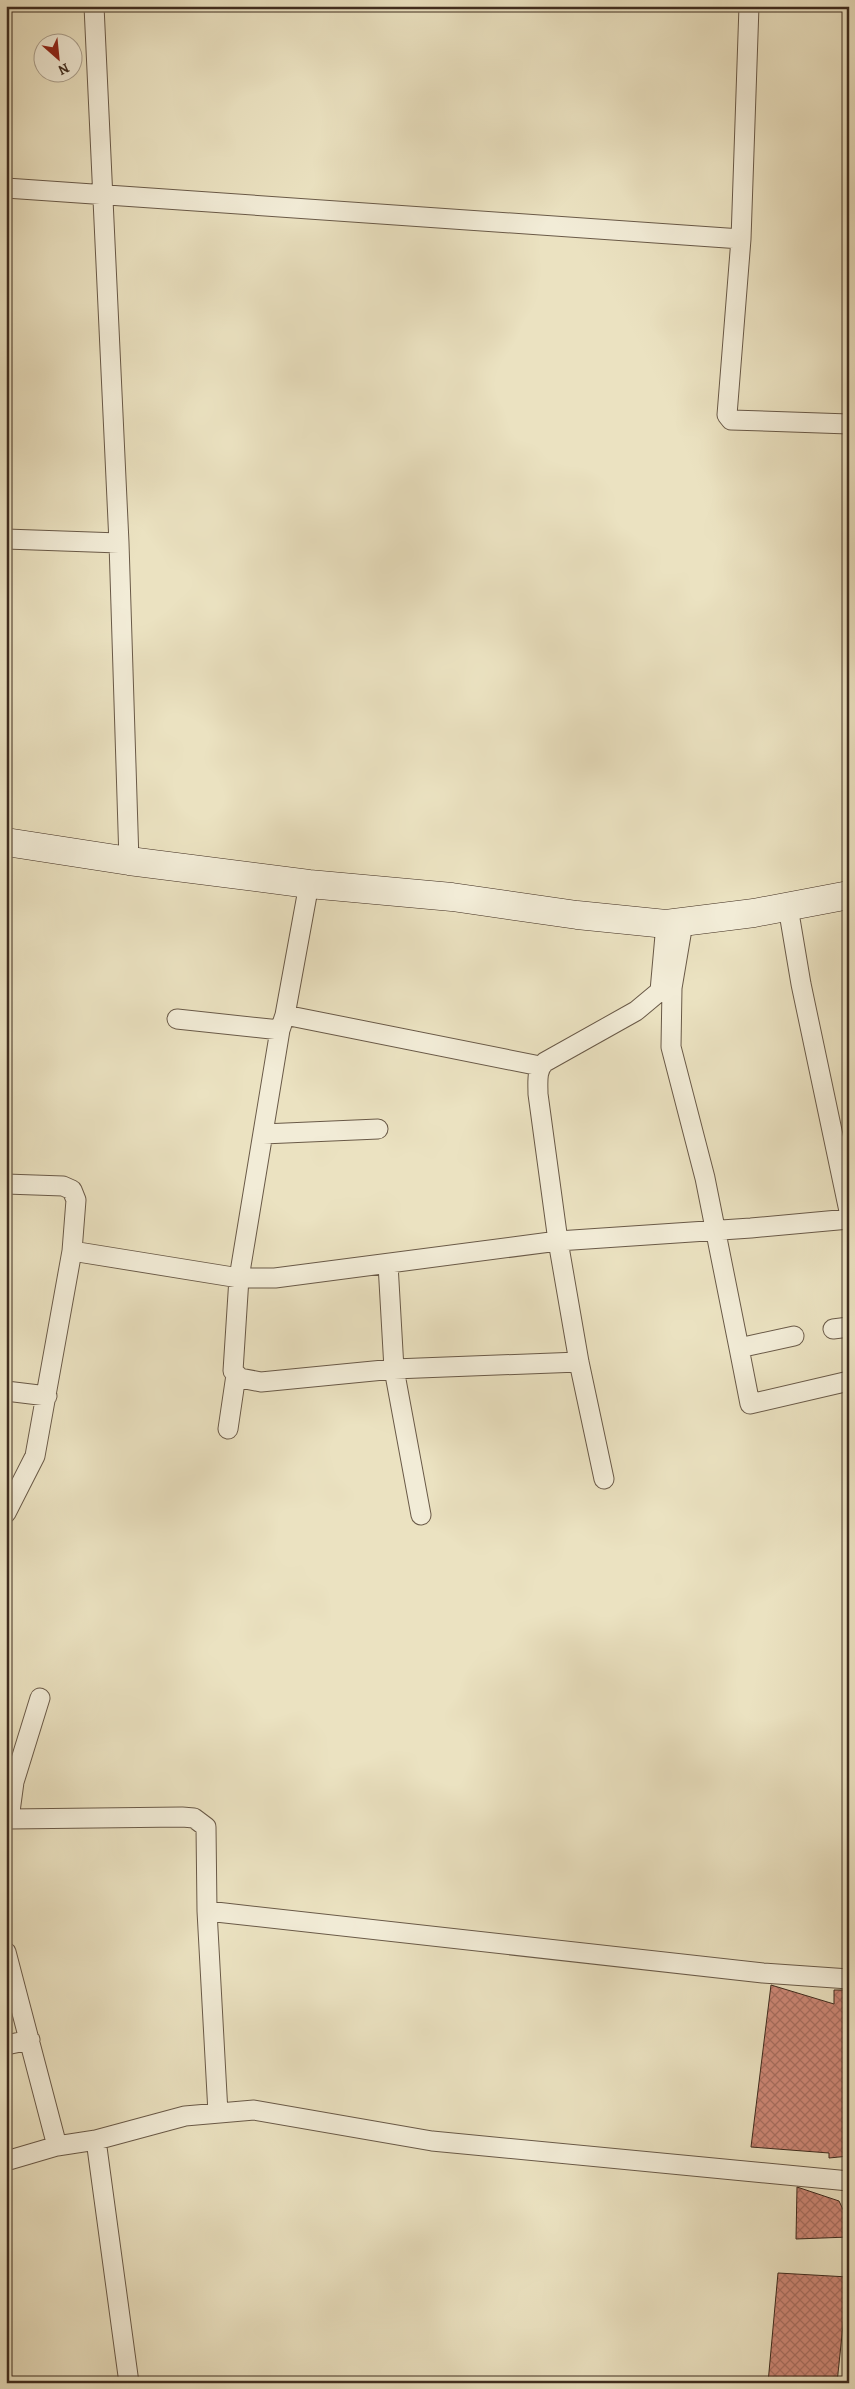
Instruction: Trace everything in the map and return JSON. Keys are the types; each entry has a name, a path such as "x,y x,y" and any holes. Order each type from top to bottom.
{"street":[{"path":"94,6 104,194 129,861"},
{"path":"748,6 741,238 727,414 731,420 849,424"},
{"path":"6,188 741,238"},
{"path":"6,539 118,543"},
{"path":"6,842 129,861 309,884 452,897 577,915 674,924 788,907 849,895"},
{"path":"228,1429 236,1376 232,1367 239,1278 282,1022 309,884"},
{"path":"788,907 849,1210"},
{"path":"178,1019 282,1022 540,1066 636,1011 660,991 674,924"},
{"path":"674,924 671,1047 717,1230 750,1404 849,1381"},
{"path":"540,1066 538,1094 558,1241 579,1362 604,1479"},
{"path":"263,1134 378,1129"},
{"path":"6,1184 63,1186 72,1190 76,1200 72,1251 34,1456 6,1513"},
{"path":"72,1251 239,1278 275,1278 558,1241 849,1219"},
{"path":"388,1264 394,1369 420,1515"},
{"path":"739,1348 794,1336"},
{"path":"236,1376 261,1382 394,1369 579,1362"},
{"path":"6,1391 46,1396"},
{"path":"40,1698 14,1782 8,1819 194,1818 202,1822 207,1834 207,1911 218,2113"},
{"path":"207,1911 763,1972 849,1979"},
{"path":"6,1952 57,2146"},
{"path":"6,2045 30,2040"},
{"path":"6,2161 57,2146 96,2140 185,2116 254,2110 432,2141 849,2181"},
{"path":"96,2140 129,2383"}],"building":[{"path":"771,1985 834,2004 834,1990 849,1990 849,2156 829,2158 829,2153 751,2147"},
{"path":"797,2187 839,2201 849,2222 849,2237 796,2239"},
{"path":"778,2273 848,2277 837,2383 768,2383"}]}
